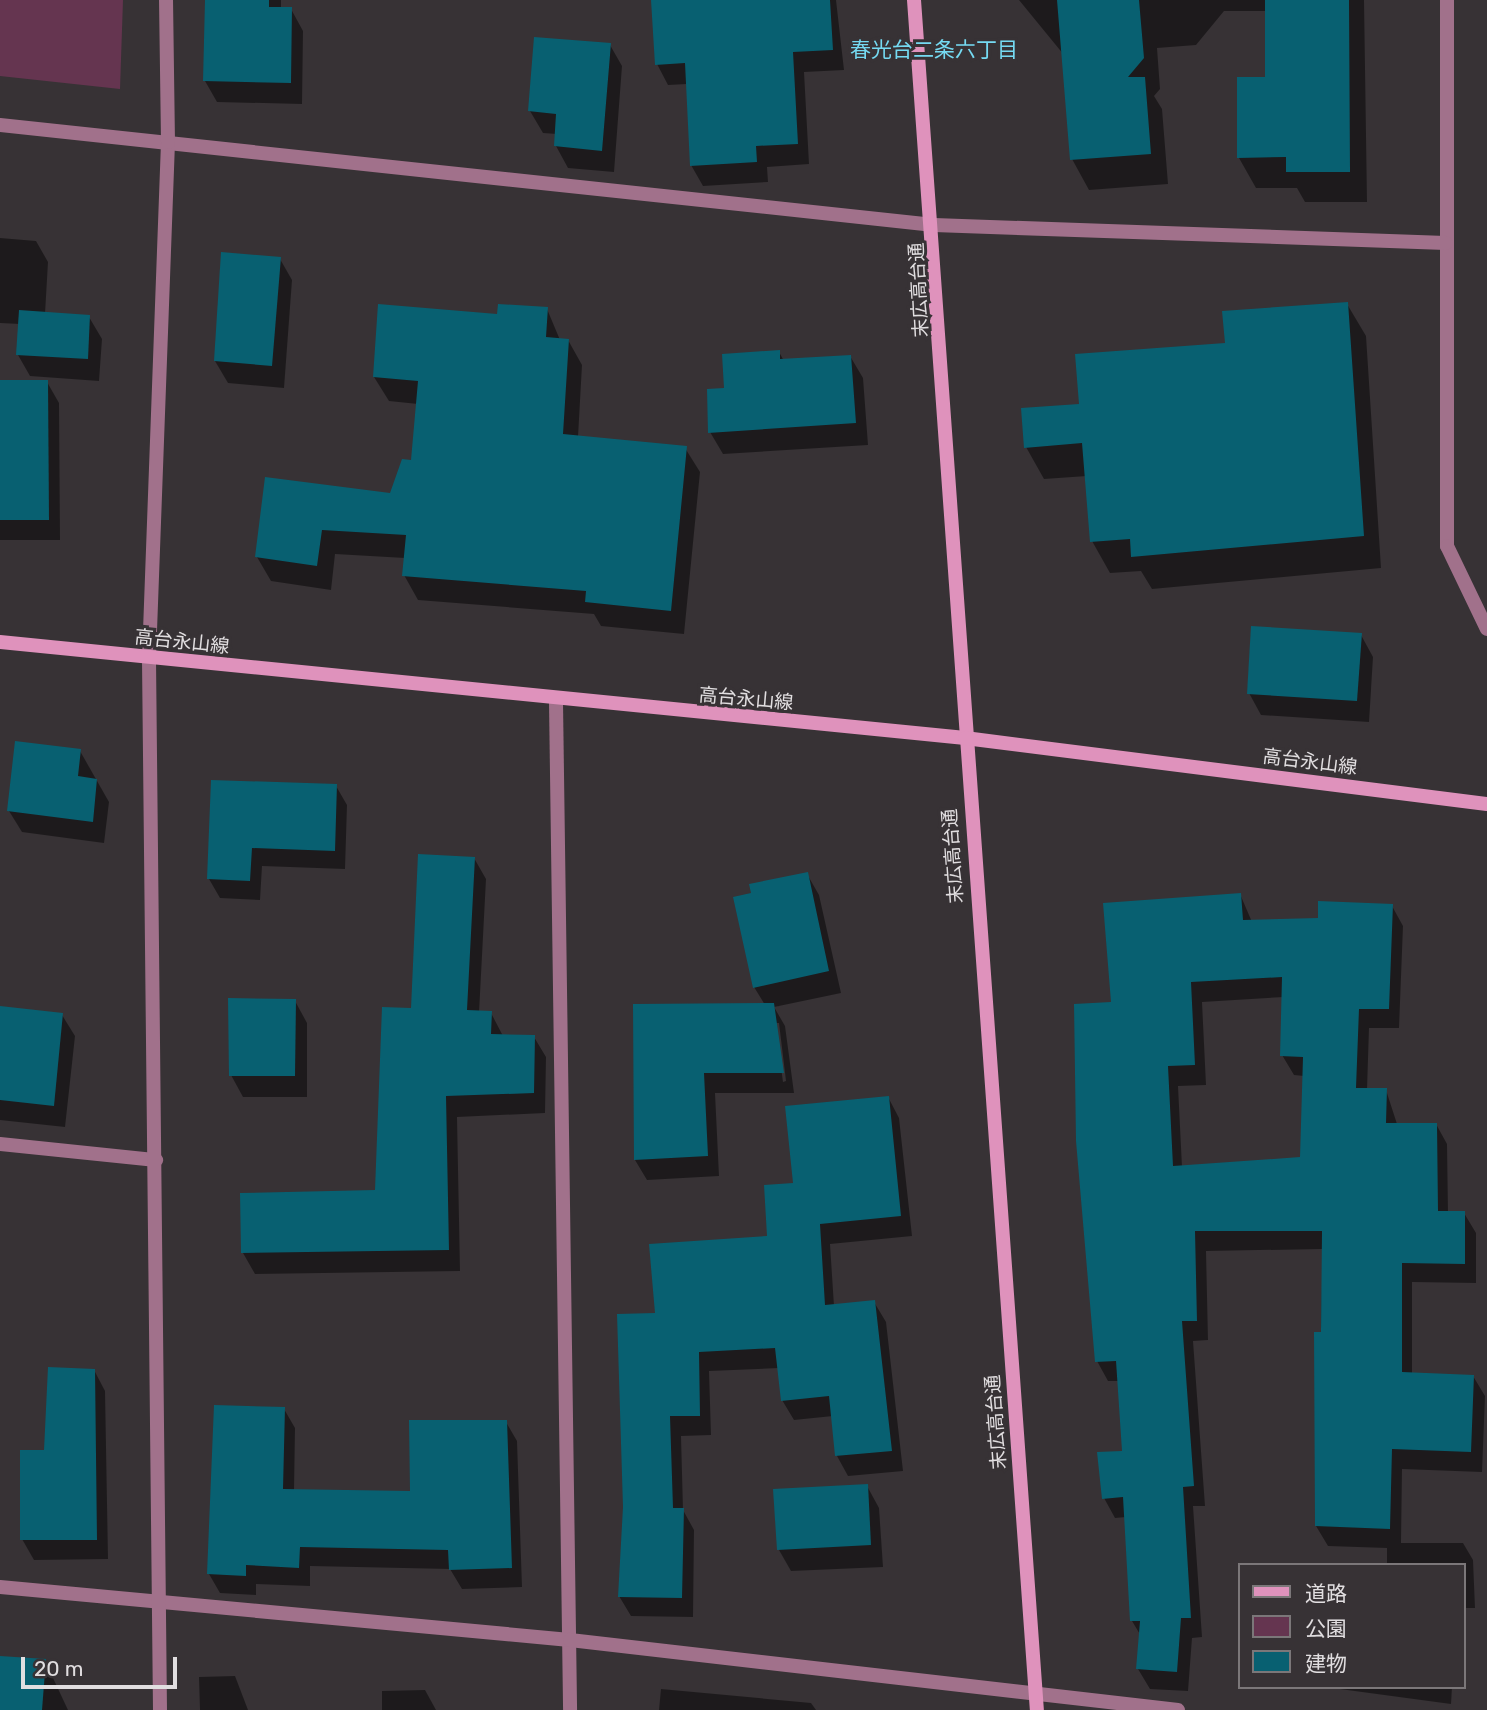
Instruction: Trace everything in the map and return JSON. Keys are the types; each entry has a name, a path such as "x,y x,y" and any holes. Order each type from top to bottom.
{"street":[{"path":"160,1710 162,1605 149,658 168,142 166,0"},
{"name":"末広高台通","path":"914,0 934,226 965,738 1037,1703"},
{"path":"1447,0 1447,546 1487,629"},
{"path":"0,125 934,226 1446,243"},
{"name":"高台永山線","path":"0,642 556,702 965,738 1487,804"},
{"path":"556,702 570,1710"},
{"path":"0,1144 156,1160"},
{"path":"0,1587 162,1605 570,1640 1037,1703 1178,1710"}],"green space":[{"path":"0,0 123,0 120,89 0,76"}],"building":[{"path":"205,0 269,0 269,7 292,7 291,83 203,81"},
{"path":"651,0 830,0 833,50 793,52 798,144 756,146 757,162 690,166 685,63 655,65"},
{"path":"1057,0 1139,0 1144,58 1128,77 1145,77 1151,154 1070,160"},
{"path":"1265,0 1349,0 1350,172 1286,172 1286,157 1237,158 1237,77 1265,77"},
{"path":"534,37 611,43 602,151 554,146 556,114 528,111"},
{"path":"221,252 281,257 272,366 214,361"},
{"path":"1348,302 1364,536 1131,557 1130,539 1090,542 1082,443 1024,448 1021,408 1079,404 1075,354 1225,343 1222,311"},
{"path":"378,304 497,314 498,304 548,307 546,337 569,339 563,434 687,446 671,611 585,602 586,591 402,576 406,535 322,530 317,566 255,557 265,477 390,493 402,459 411,460 418,381 373,377"},
{"path":"19,310 90,315 88,359 16,355"},
{"path":"780,350 780,359 851,355 856,423 708,433 707,389 724,388 722,354"},
{"path":"0,380 48,380 49,520 0,520"},
{"path":"1251,626 1362,633 1357,701 1247,694"},
{"path":"15,741 81,749 78,776 97,779 93,822 7,811"},
{"path":"211,780 337,784 335,851 252,848 250,881 207,879"},
{"path":"418,854 475,857 467,1010 492,1011 491,1034 535,1035 534,1093 446,1096 449,1250 241,1253 240,1193 375,1190 382,1007 411,1008"},
{"path":"808,872 829,971 753,988 733,897 751,893 749,884"},
{"path":"1241,893 1243,920 1318,918 1318,901 1393,904 1389,1009 1359,1009 1356,1088 1387,1088 1386,1123 1437,1123 1438,1211 1465,1211 1465,1264 1402,1263 1402,1372 1474,1375 1471,1452 1392,1449 1390,1529 1315,1526 1314,1332 1321,1332 1322,1231 1195,1231 1197,1321 1182,1321 1194,1486 1183,1487 1191,1618 1181,1618 1177,1672 1136,1669 1140,1621 1130,1621 1123,1497 1102,1499 1097,1452 1122,1451 1116,1361 1095,1362 1076,1141 1074,1004 1111,1002 1103,903","holes":["1282,977 1280,1056 1303,1057 1300,1157 1173,1166 1168,1066 1195,1065 1191,982"]},
{"path":"228,998 296,999 295,1076 229,1076"},
{"path":"774,1003 784,1073 704,1073 708,1156 634,1160 633,1004"},
{"path":"0,1006 63,1013 54,1106 0,1100"},
{"path":"889,1096 901,1216 820,1224 825,1305 875,1300 892,1451 835,1456 829,1396 781,1401 775,1348 699,1352 700,1416 670,1416 673,1508 684,1508 682,1598 618,1597 623,1507 617,1314 655,1313 649,1244 767,1236 764,1185 793,1183 785,1106"},
{"path":"48,1367 95,1369 97,1540 20,1540 20,1450 44,1450"},
{"path":"214,1405 285,1407 283,1489 410,1491 409,1420 507,1420 512,1568 449,1570 448,1550 300,1547 299,1568 246,1565 246,1576 207,1574"},
{"path":"868,1484 871,1545 777,1550 773,1489"},
{"path":"0,1656 46,1659 42,1710 0,1710"}],"district":[{"name":"春光台二条六丁目","path":"934,50"}]}
